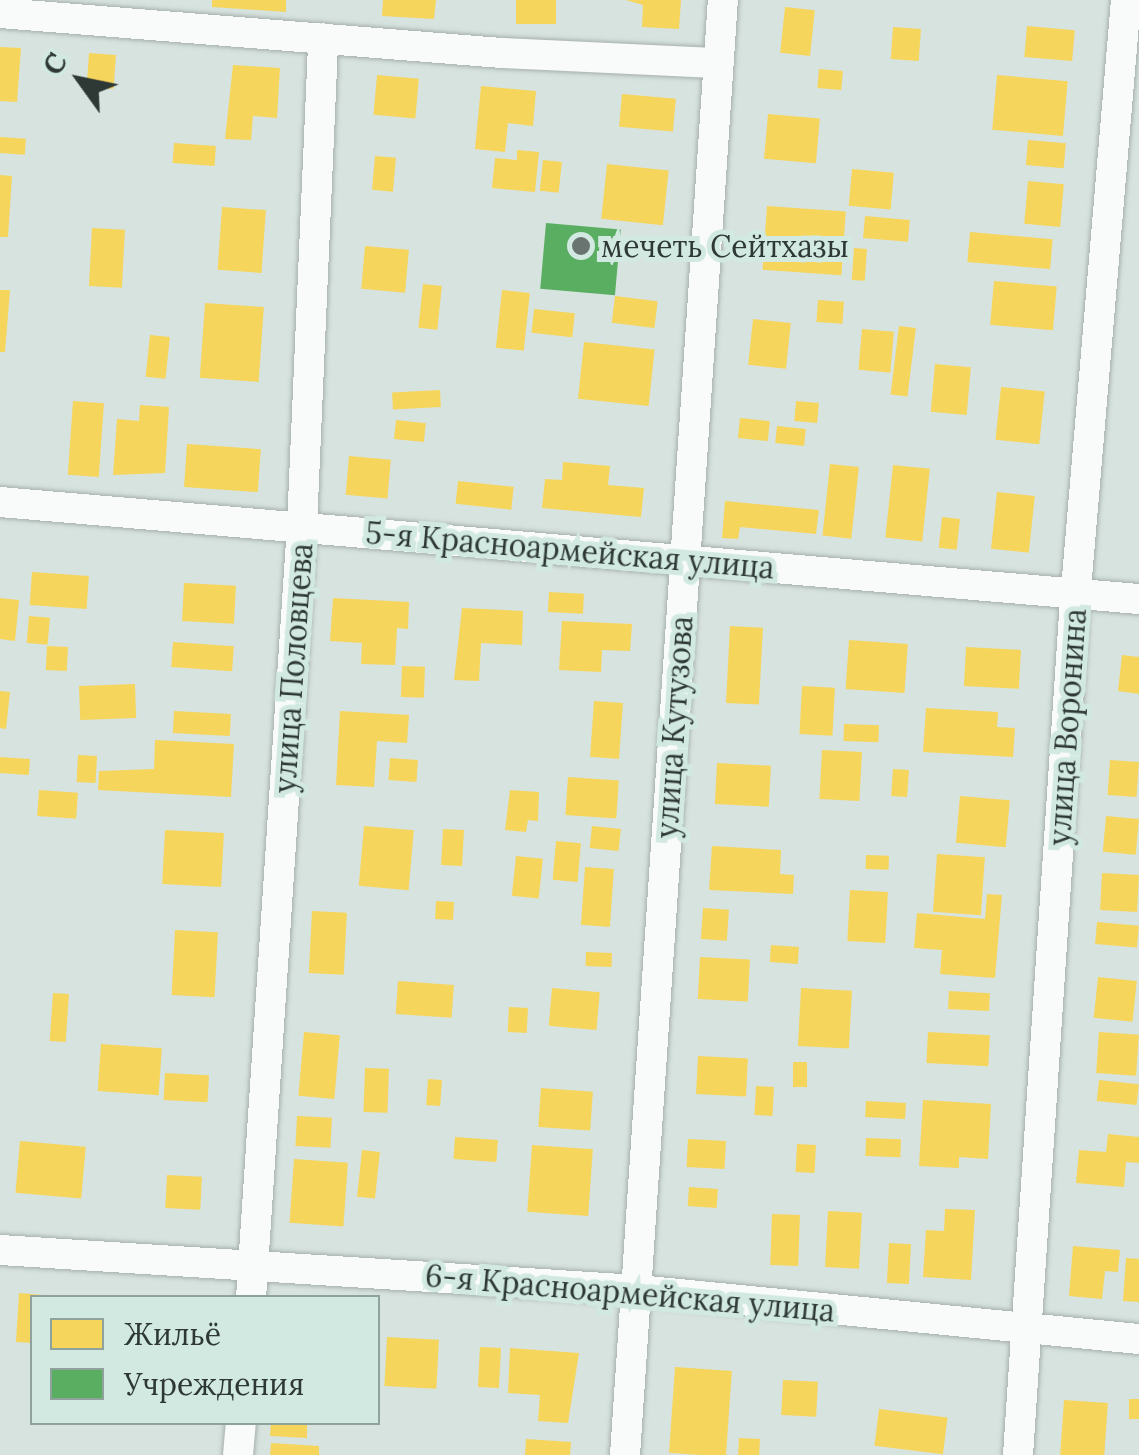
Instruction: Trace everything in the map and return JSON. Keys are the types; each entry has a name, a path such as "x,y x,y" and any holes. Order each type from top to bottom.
{"street":[{"name":"улица Кутузова","path":"624,1455 723,0"},
{"name":"улица Воронина","path":"1018,1455 1076,591 1126,0"},
{"path":"0,13 716,63"},
{"name":"улица Половцева","path":"251,1295 302,526 323,38"},
{"name":"5-я Красноармейская улица","path":"0,502 1139,598"},
{"name":"6-я Красноармейская улица","path":"0,1250 638,1290 1027,1331 1139,1338"},
{"path":"238,1455 241,1425"}],"building: Жильё":[{"path":"212,0 286,0 286,12 212,7"},
{"path":"383,0 436,0 434,19 382,16"},
{"path":"516,0 556,0 556,24 516,24"},
{"path":"626,0 681,0 679,29 642,27 643,5"},
{"path":"785,7 815,10 810,56 780,53"},
{"path":"1027,26 1075,30 1072,61 1024,57"},
{"path":"893,27 921,29 919,61 891,59"},
{"path":"0,47 21,48 17,102 0,101"},
{"path":"89,53 116,55 114,89 87,87"},
{"path":"233,65 280,68 277,118 253,116 251,140 225,139"},
{"path":"819,69 843,71 841,90 817,88"},
{"path":"377,75 419,79 415,119 374,115"},
{"path":"997,75 1068,81 1063,136 992,130"},
{"path":"481,86 536,91 533,126 508,123 505,152 475,149"},
{"path":"622,94 676,99 673,132 619,127"},
{"path":"768,114 820,119 816,163 764,159"},
{"path":"0,137 26,139 25,155 0,153"},
{"path":"1028,140 1066,143 1064,168 1026,165"},
{"path":"174,143 216,146 215,166 173,163"},
{"path":"517,150 539,152 535,192 492,188 495,158 517,160"},
{"path":"375,156 396,158 393,192 372,190"},
{"path":"543,160 562,162 559,193 540,191"},
{"path":"607,164 669,170 663,225 601,219"},
{"path":"852,169 894,173 891,210 849,206"},
{"path":"0,175 12,176 8,237 0,237"},
{"path":"1028,181 1064,184 1060,227 1024,224"},
{"path":"767,206 846,212 841,275 763,270"},
{"path":"222,207 266,210 261,273 218,270"},
{"path":"865,216 910,220 908,242 863,238"},
{"path":"92,228 125,230 122,288 89,286"},
{"path":"970,232 1053,239 1050,269 967,262"},
{"path":"365,246 409,250 405,293 361,289"},
{"path":"854,248 867,249 865,281 852,280"},
{"path":"994,281 1057,286 1053,330 990,325"},
{"path":"423,284 442,286 437,330 418,328"},
{"path":"0,290 10,290 5,352 0,352"},
{"path":"502,290 530,293 524,351 496,348"},
{"path":"615,296 658,301 654,328 612,323"},
{"path":"818,300 844,302 842,324 816,322"},
{"path":"205,303 264,307 259,382 200,378"},
{"path":"534,309 575,313 572,337 531,333"},
{"path":"753,319 791,323 786,369 748,365"},
{"path":"899,326 916,328 907,397 891,394"},
{"path":"862,329 894,332 890,373 858,370"},
{"path":"150,335 170,337 166,379 146,377"},
{"path":"584,342 655,349 649,406 578,399"},
{"path":"935,364 971,367 967,415 931,412"},
{"path":"1001,387 1045,392 1039,444 995,440"},
{"path":"440,390 441,407 393,409 392,393"},
{"path":"73,401 104,403 99,477 68,475"},
{"path":"796,401 819,403 817,423 794,421"},
{"path":"140,405 169,407 165,473 113,475 117,419 139,421"},
{"path":"740,418 770,421 768,441 738,438"},
{"path":"396,420 426,423 424,442 394,439"},
{"path":"777,426 806,429 804,446 775,443"},
{"path":"187,444 261,449 258,492 184,487"},
{"path":"349,456 391,460 387,499 346,495"},
{"path":"563,462 610,466 608,485 644,488 641,517 542,508 545,479 562,480"},
{"path":"830,464 859,467 851,539 822,536"},
{"path":"893,465 930,469 922,541 885,538"},
{"path":"458,481 514,487 511,510 456,504"},
{"path":"997,492 1035,496 1029,553 991,549"},
{"path":"725,501 819,510 816,534 740,527 738,539 722,538"},
{"path":"942,517 960,519 957,550 939,548"},
{"path":"32,572 89,576 87,609 30,605"},
{"path":"184,583 236,586 234,624 182,621"},
{"path":"549,592 584,594 583,614 548,612"},
{"path":"0,598 19,600 15,641 0,639"},
{"path":"333,598 409,602 408,629 397,628 395,665 361,664 362,643 330,641"},
{"path":"462,608 523,611 522,645 481,643 479,681 454,680"},
{"path":"29,616 50,618 48,645 27,643"},
{"path":"562,621 632,624 630,651 602,650 601,672 559,670"},
{"path":"730,626 763,628 759,705 726,703"},
{"path":"849,640 908,644 904,693 846,689"},
{"path":"173,642 234,646 232,671 171,667"},
{"path":"47,646 68,647 67,671 46,670"},
{"path":"966,647 1021,650 1019,689 964,686"},
{"path":"1122,655 1139,657 1139,694 1118,691"},
{"path":"402,666 425,667 424,698 401,697"},
{"path":"135,684 136,718 80,720 79,686"},
{"path":"802,686 835,688 832,736 799,734"},
{"path":"0,691 10,692 6,729 0,728"},
{"path":"594,701 623,703 619,759 590,757"},
{"path":"926,708 998,712 997,727 1015,728 1013,757 923,752"},
{"path":"174,711 231,714 230,736 173,733"},
{"path":"340,711 409,715 407,743 377,741 374,787 336,785"},
{"path":"844,724 879,725 878,742 843,741"},
{"path":"155,740 234,744 231,797 98,790 99,771 154,769"},
{"path":"822,750 862,752 859,801 819,799"},
{"path":"78,755 97,756 96,783 77,782"},
{"path":"0,757 30,759 29,775 0,773"},
{"path":"390,758 418,760 416,782 388,780"},
{"path":"1110,760 1139,762 1136,797 1108,795"},
{"path":"717,763 771,766 769,807 715,804"},
{"path":"893,769 909,770 907,797 891,796"},
{"path":"568,777 619,781 616,818 565,815"},
{"path":"39,790 78,793 76,819 37,816"},
{"path":"510,790 539,792 538,821 528,820 526,832 505,830"},
{"path":"960,796 1010,800 1006,847 956,843"},
{"path":"1106,816 1139,819 1136,855 1103,852"},
{"path":"364,826 414,830 409,890 359,886"},
{"path":"592,826 621,829 619,851 590,848"},
{"path":"443,829 464,830 462,866 441,865"},
{"path":"165,830 224,833 221,887 162,884"},
{"path":"556,841 581,843 578,882 553,880"},
{"path":"712,846 781,850 780,874 794,875 793,894 709,890"},
{"path":"937,854 985,857 981,915 933,912"},
{"path":"866,855 889,856 888,870 866,869"},
{"path":"516,856 543,859 539,899 512,896"},
{"path":"585,867 614,869 610,927 581,925"},
{"path":"1102,873 1139,875 1137,912 1100,910"},
{"path":"850,890 888,892 885,943 847,941"},
{"path":"987,894 1002,895 995,978 940,974 942,950 914,948 917,913 985,919"},
{"path":"436,901 454,902 453,920 435,919"},
{"path":"703,908 729,910 727,941 701,939"},
{"path":"312,911 347,913 344,975 309,973"},
{"path":"1097,922 1139,926 1137,948 1095,944"},
{"path":"175,930 218,932 215,997 172,995"},
{"path":"771,945 799,947 798,964 770,962"},
{"path":"586,952 612,953 611,967 586,966"},
{"path":"700,957 750,960 748,1002 698,999"},
{"path":"1098,977 1137,981 1133,1022 1094,1018"},
{"path":"398,981 454,985 452,1018 396,1014"},
{"path":"552,988 600,992 597,1030 549,1026"},
{"path":"801,988 852,991 849,1049 798,1046"},
{"path":"949,991 990,993 989,1011 948,1009"},
{"path":"53,993 69,994 66,1042 50,1041"},
{"path":"509,1007 528,1008 527,1033 508,1032"},
{"path":"304,1032 340,1035 334,1099 298,1096"},
{"path":"928,1032 990,1035 988,1066 926,1063"},
{"path":"1099,1032 1139,1035 1136,1076 1096,1073"},
{"path":"101,1044 162,1048 159,1095 98,1091"},
{"path":"698,1056 748,1059 746,1097 696,1094"},
{"path":"793,1062 807,1062 807,1087 793,1087"},
{"path":"365,1068 389,1069 387,1113 363,1112"},
{"path":"165,1073 209,1075 208,1102 164,1100"},
{"path":"428,1079 442,1080 440,1106 426,1105"},
{"path":"1099,1080 1139,1084 1137,1105 1097,1101"},
{"path":"756,1086 774,1087 772,1116 754,1115"},
{"path":"541,1088 593,1092 590,1131 538,1127"},
{"path":"923,1100 991,1104 988,1159 959,1157 959,1168 919,1166"},
{"path":"866,1101 906,1103 905,1119 865,1117"},
{"path":"297,1116 332,1118 330,1148 295,1146"},
{"path":"1108,1134 1139,1137 1139,1163 1126,1162 1124,1187 1076,1183 1079,1150 1106,1152"},
{"path":"455,1137 498,1140 496,1162 453,1159"},
{"path":"866,1138 901,1139 900,1157 865,1156"},
{"path":"688,1139 726,1141 724,1169 687,1167"},
{"path":"20,1141 86,1147 81,1199 15,1193"},
{"path":"797,1144 816,1145 815,1173 796,1172"},
{"path":"532,1145 593,1149 588,1216 527,1212"},
{"path":"362,1150 380,1152 375,1199 357,1197"},
{"path":"294,1159 348,1163 343,1227 290,1223"},
{"path":"167,1175 202,1177 200,1210 165,1208"},
{"path":"689,1187 718,1189 717,1208 688,1206"},
{"path":"945,1209 975,1210 971,1280 923,1277 926,1230 944,1231"},
{"path":"828,1211 862,1213 859,1269 825,1267"},
{"path":"772,1214 800,1215 798,1266 770,1265"},
{"path":"889,1243 911,1244 909,1284 887,1283"},
{"path":"1073,1246 1120,1250 1118,1272 1105,1271 1102,1299 1069,1296"},
{"path":"1126,1258 1139,1259 1139,1302 1123,1301"},
{"path":"19,1293 43,1295 30,1295 30,1343 16,1342"},
{"path":"387,1337 439,1340 436,1389 384,1386"},
{"path":"480,1347 501,1348 499,1388 478,1387"},
{"path":"510,1348 579,1353 568,1423 538,1421 540,1395 508,1393"},
{"path":"675,1367 732,1371 726,1455 669,1453"},
{"path":"783,1380 818,1382 816,1417 781,1415"},
{"path":"1129,1399 1139,1399 1139,1419 1129,1419"},
{"path":"1064,1400 1108,1403 1104,1455 1060,1455"},
{"path":"879,1409 947,1417 943,1454 874,1446"},
{"path":"271,1425 307,1425 307,1438 270,1436"},
{"path":"739,1438 760,1439 759,1455 738,1455"},
{"path":"526,1439 571,1442 570,1455 525,1455"},
{"path":"271,1443 319,1446 319,1455 270,1455"}],"building: Учреждения":[{"name":"мечеть Сейтхазы","path":"546,223 621,230 615,295 540,289"}],"place":[{"name":"мечеть Сейтхазы","path":"581,246"}]}
